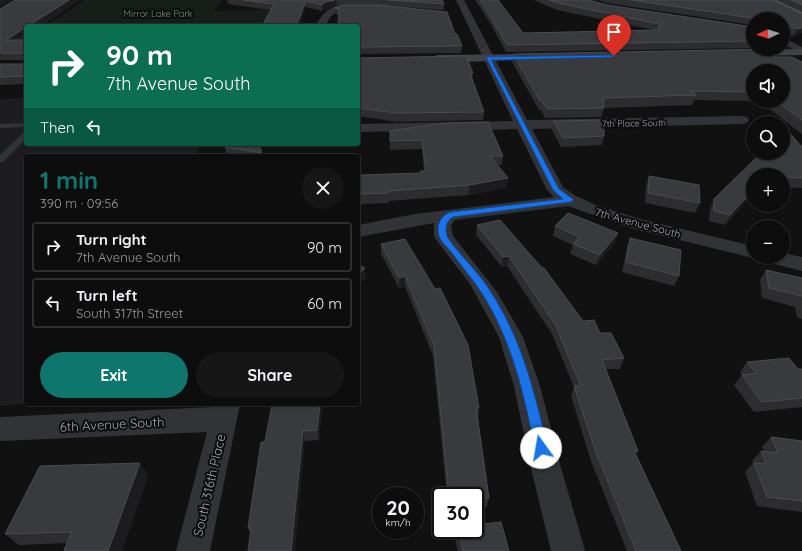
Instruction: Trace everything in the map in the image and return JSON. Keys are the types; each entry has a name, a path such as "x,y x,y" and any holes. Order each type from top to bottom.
{"main road":[{"path":"765,0 802,18"},
{"path":"770,0 802,14"},
{"path":"774,0 802,14"}],"street":[{"name":"7th Avenue South","path":"460,0 464,18 488,58 556,190 570,200 593,211 618,219 746,250"},
{"path":"322,24 327,14 338,8 371,7"},
{"path":"790,44 802,52"},
{"path":"731,54 802,52"},
{"path":"428,59 551,57"},
{"name":"7th Place South","path":"360,128 742,120"},
{"path":"360,231 415,220 570,200"},
{"path":"451,215 445,218 442,225 444,237 477,279 489,297 511,337 527,386 545,464 568,551"},
{"path":"790,261 802,264"},
{"name":"6th Avenue South","path":"0,429 225,411"},
{"name":"South 316th Place","path":"193,551 225,411"}],"lane":[{"path":"0,126 24,125"},
{"path":"0,160 24,138"}],"shaded area":[{"path":"24,98 24,146 200,146 196,154 24,154 24,404 0,406 0,99"}],"green space":[{"name":"Mirror Lake Park","path":"84,0 222,0 214,11 270,10 263,24 49,24"}],"building":[{"path":"15,0 69,0 31,24 24,24 24,28 6,40 24,40 24,55 23,53 0,53 0,9"},
{"path":"242,0 335,0 325,2 322,5 306,1 297,24 263,24 274,4"},
{"path":"389,0 442,0 444,4"},
{"path":"480,0 498,0 523,33 659,30 659,24 549,0 589,0 607,5 746,26 746,41 507,45"},
{"path":"631,0 773,0 802,14 802,28 797,29 790,26 790,12 746,12 746,17"},
{"path":"791,0 802,0 802,5"},
{"path":"345,5 378,5 447,12 455,34 457,34 462,46 360,47 360,24 338,24 339,9 334,8"},
{"path":"746,50 746,56 792,57 802,62 802,120 786,108 790,108 790,64 746,64 746,92 690,91 696,95 603,98 604,108 547,109 542,101 540,101 513,54"},
{"path":"466,56 473,73 470,73 484,112 396,113 360,108 360,58"},
{"path":"0,64 24,64 24,76 0,77"},
{"path":"604,120 604,136 563,138 553,121"},
{"path":"488,122 503,156 490,156 508,178 469,185 389,191 389,193 360,194 361,175 421,173 420,171 426,171 422,140 390,141 390,131 445,123"},
{"path":"790,134 802,147 802,178 790,177 790,168 746,168 746,198 730,215 714,211 714,199 754,160 790,160"},
{"path":"260,146 262,153 225,147"},
{"path":"649,176 699,185 700,203 648,193"},
{"path":"568,213 618,233 600,255 573,244 580,237 555,226"},
{"path":"500,220 542,268 544,268 583,321 594,320 600,333 611,333 624,358 602,360 638,451 634,451 681,551 636,551 596,452 574,386 581,386 555,324 509,256 503,257 477,225"},
{"path":"630,238 681,250 679,276 626,262"},
{"path":"405,239 435,289 440,288 468,345 479,408 476,408 489,498 484,498 484,487 448,487 434,346 405,276 399,278 381,244"},
{"path":"360,266 365,268 360,273"},
{"path":"766,270 802,278 802,296 769,288"},
{"path":"789,358 798,369 802,369 802,398 762,402 742,375 756,373 747,362"},
{"path":"272,406 320,406 317,430 303,431 291,551 248,551 251,528 248,528 261,442 265,442"},
{"path":"771,437 802,441 802,501 767,497 754,463 766,464 761,451 778,453"},
{"path":"140,463 108,551 64,550 72,532 5,534 40,466"},
{"path":"501,522 509,551 463,551 460,539 484,539 484,524"}],"route":[{"path":"541,448 527,386 511,337 489,297 444,237 441,228 445,218 451,215 570,200 556,190 488,58 614,56"}]}
